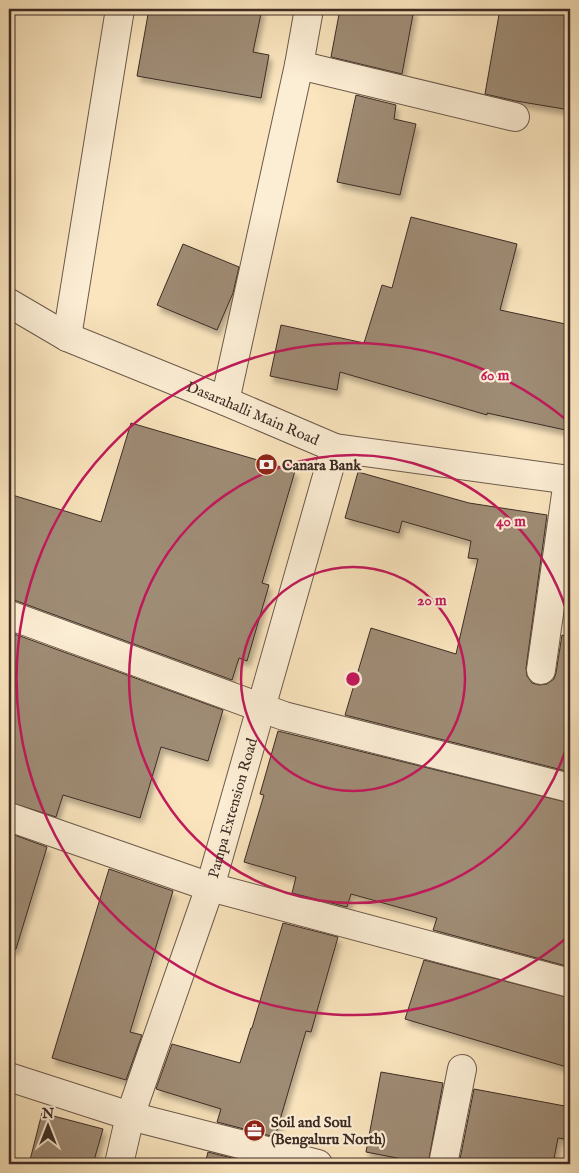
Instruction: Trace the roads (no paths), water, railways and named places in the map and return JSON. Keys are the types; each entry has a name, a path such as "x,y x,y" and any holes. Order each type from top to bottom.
{"street":[{"path":"67,337 120,9"},
{"path":"225,401 299,65 309,9"},
{"path":"299,65 515,116"},
{"name":"Dasarahalli Main Road","path":"9,303 67,337 335,448 569,480"},
{"name":"Pampa Extension Road","path":"119,1164 130,1116 210,887 335,448"},
{"path":"541,670 569,480"},
{"path":"9,615 284,716 570,788"},
{"path":"9,817 210,887 570,983"},
{"path":"443,1164 462,1069"},
{"path":"9,1077 130,1116 318,1164"}],"place":[{"name":"Canara Bank","path":"266,465"},
{"name":"Soil and Soul (Bengaluru North)","path":"255,1131"}]}
